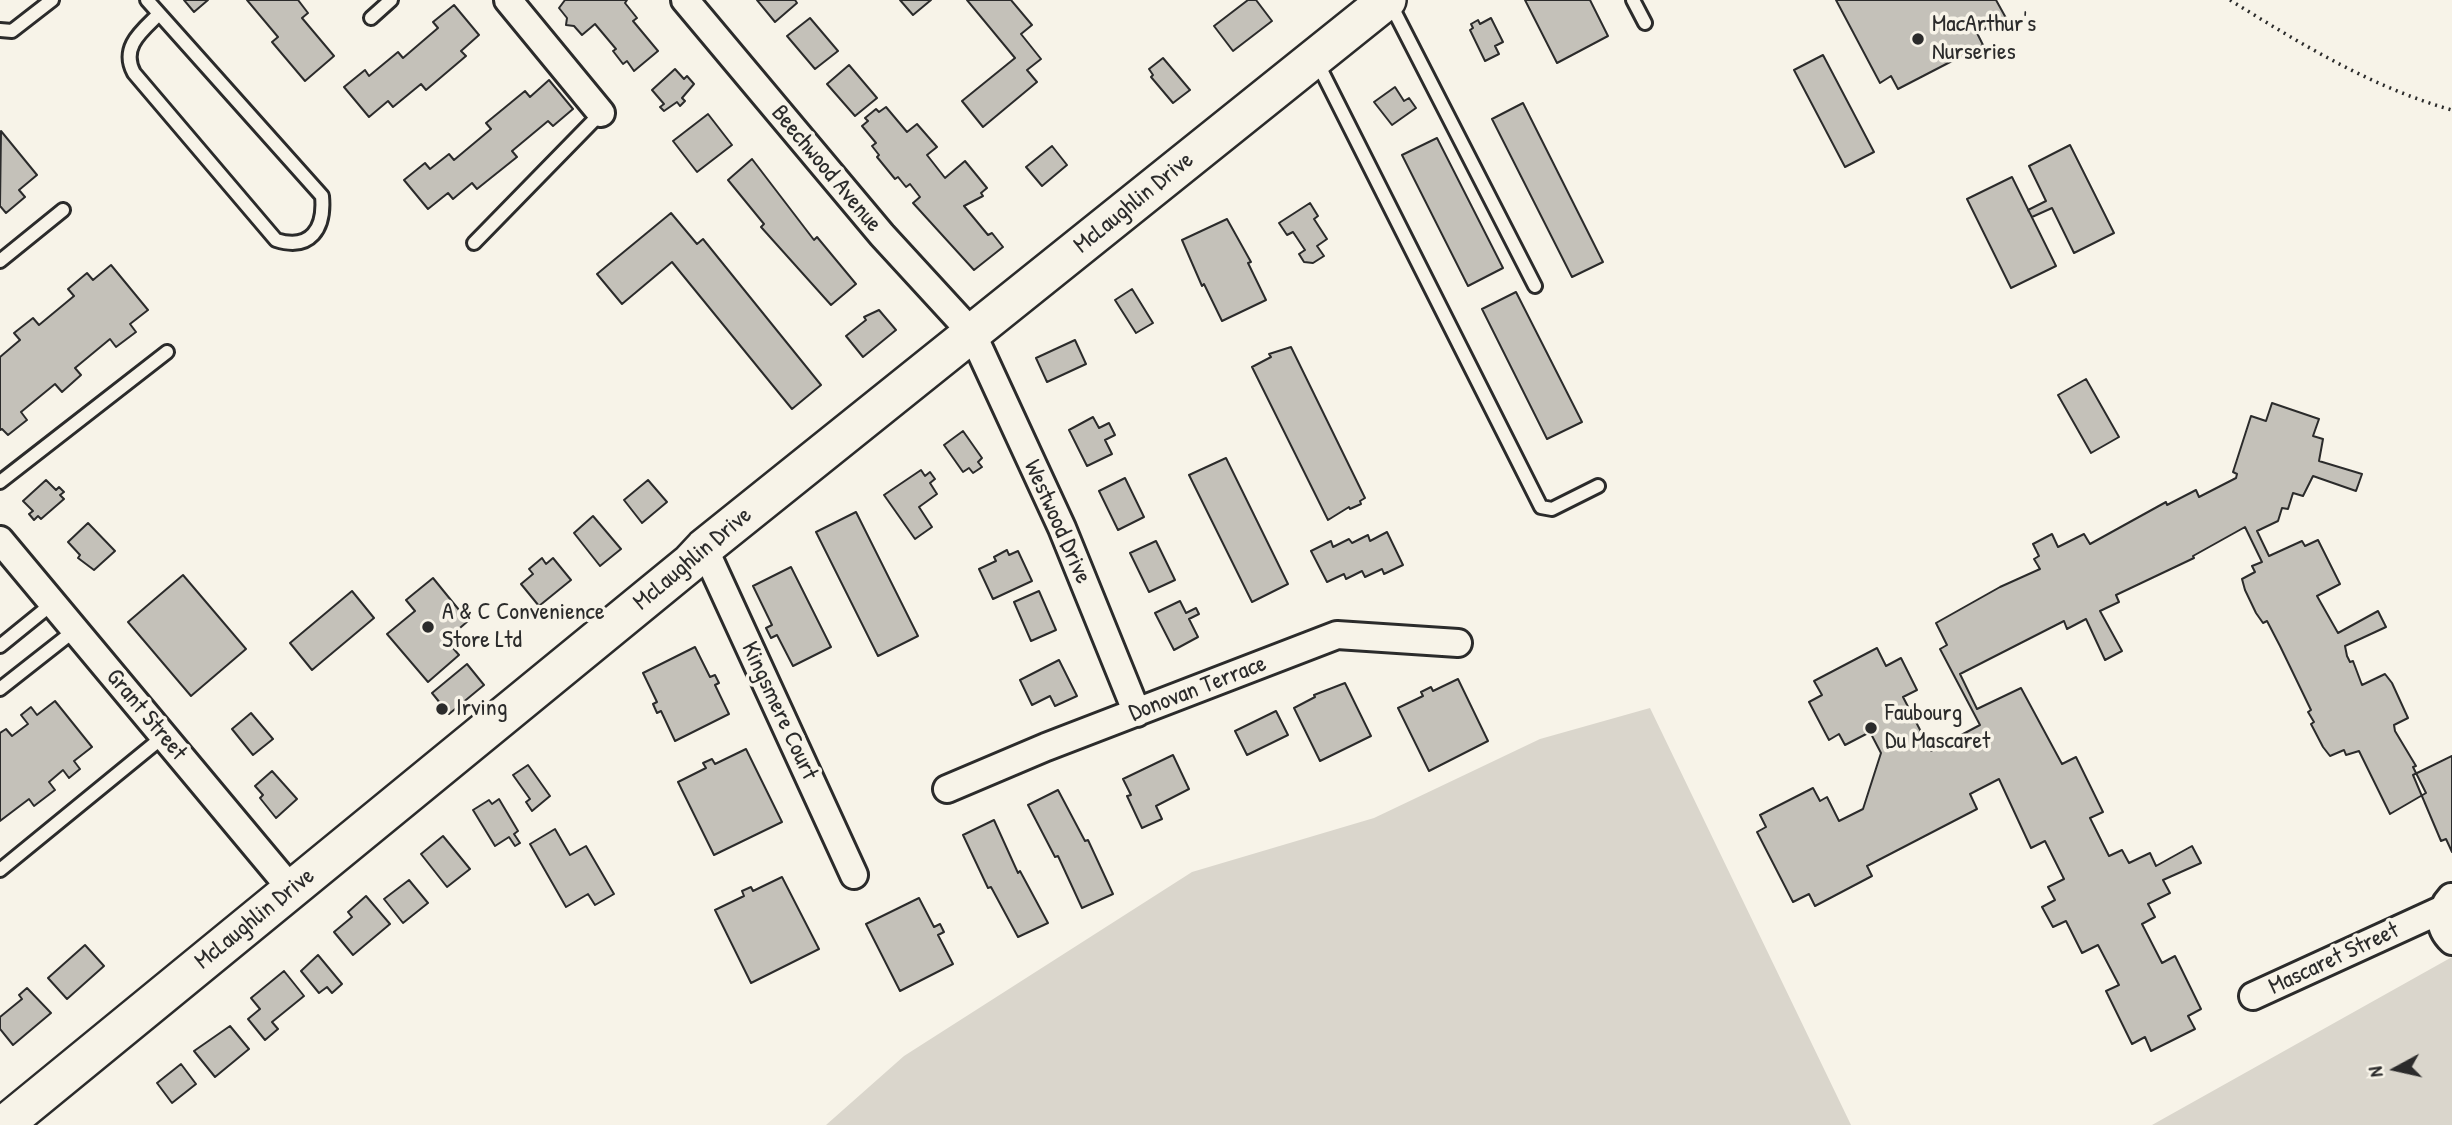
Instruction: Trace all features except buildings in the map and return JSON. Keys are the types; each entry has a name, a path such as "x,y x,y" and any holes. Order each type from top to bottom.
{"main road":[{"name":"McLaughlin Drive","path":"4,1125 690,563 704,548 1388,0"}],"street":[{"path":"508,0 601,113"},
{"name":"Beechwood Avenue","path":"685,0 882,235 972,333"},
{"name":"Westwood Drive","path":"972,333 1062,528 1138,713"},
{"name":"Grant Street","path":"0,540 292,890"},
{"name":"Kingsmere Court","path":"704,548 854,875"},
{"name":"Donovan Terrace","path":"947,789 1337,635 1458,643"},
{"name":"Mascaret Street","path":"2253,996 2401,926 2448,920"}],"lane":[{"path":"0,30 12,31 52,0"},
{"path":"147,0 322,196 324,217 316,231 304,241 289,245 276,240 134,73 129,63 130,48 135,38 159,14"},
{"path":"371,18 391,0"},
{"path":"1388,0 1535,286"},
{"path":"1633,0 1645,23"},
{"path":"1315,58 1541,507 1552,509 1598,485"},
{"path":"474,243 601,113"},
{"path":"0,261 63,210"},
{"path":"0,482 167,352"},
{"path":"0,646 53,603"},
{"path":"0,689 75,629"},
{"path":"0,870 164,736"}],"path":[{"path":"2230,0 2323,57 2416,100 2452,110"}],"shaded area":[{"path":"1650,708 1851,1125 826,1125 904,1056 1192,872 1374,818 1540,739"},
{"path":"2452,957 2452,1125 2152,1125"}],"place":[{"name":"MacArthur's Nurseries","path":"1918,39"},
{"name":"A & C Convenience Store Ltd","path":"428,627"},
{"name":"Irving","path":"442,709"},
{"name":"Faubourg Du Mascaret","path":"1871,728"}]}
